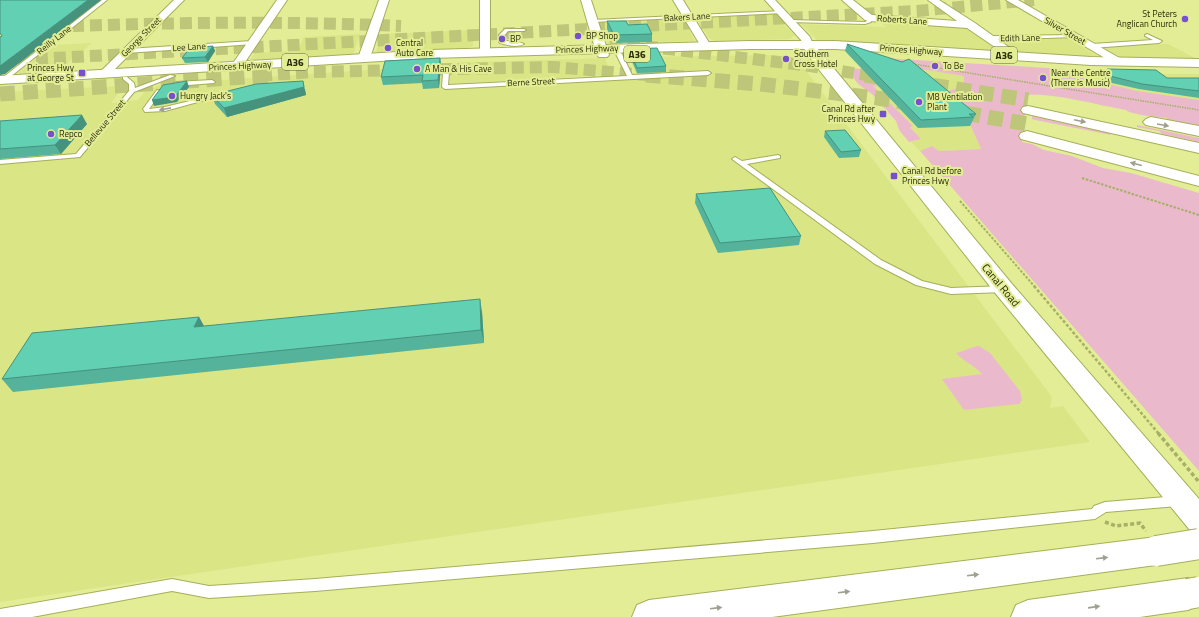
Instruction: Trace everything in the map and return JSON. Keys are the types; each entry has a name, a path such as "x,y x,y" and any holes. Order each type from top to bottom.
{"main road":[{"name":"Princes Highway","path":"1,82 125,78 169,83 446,59 706,46 811,48 1014,56 1119,62 1199,63"},
{"name":"Princes Highway","path":"1,82 104,74 485,52 602,51 619,54 811,48 874,54 1107,68 1199,69"},
{"name":"Canal Road","path":"811,48 1004,289 1194,501"},
{"path":"1028,118 1199,131"},
{"path":"1028,118 1199,148"},
{"path":"1028,118 1199,160"},
{"path":"1028,118 1195,180"},
{"path":"649,617 1156,551 1199,544"},
{"path":"1028,617 1193,593"}],"street":[{"name":"George Street","path":"104,74 178,0"},
{"path":"237,66 282,0"},
{"path":"364,58 384,0"},
{"path":"485,0 485,52"},
{"path":"586,0 602,51"},
{"path":"678,0 706,46"},
{"path":"770,0 806,39 811,48"},
{"path":"847,0 869,18"},
{"path":"933,0 1014,56"},
{"name":"Silver Street","path":"1011,0 1119,62"},
{"name":"Roberts Lane","path":"869,18 970,25"}],"lane":[{"name":"Reilly Lane","path":"1,82 105,0"},
{"name":"Bakers Lane","path":"593,21 782,12"},
{"name":"Roberts Lane","path":"789,21 865,23 869,22 869,18"},
{"path":"501,36 507,30 524,30"},
{"path":"1092,46 1159,41 1148,35"},
{"name":"Edith Lane","path":"989,38 1074,36"},
{"path":"502,42 508,44 521,44"},
{"name":"Lee Lane","path":"126,52 252,43"},
{"path":"619,54 631,78"},
{"name":"Berne Street","path":"446,73 445,87 708,73"},
{"name":"Bellevue Street","path":"125,78 132,84 132,91"},
{"name":"Bellevue Street","path":"0,162 78,156 132,91 169,83 212,82"},
{"path":"169,83 161,89 146,109 147,111 165,109 202,100"},
{"path":"778,157 738,161 878,262 919,283 951,291 1004,289"},
{"path":"0,616 172,585 208,592 315,585 873,537 1095,514 1098,510 1105,507 1194,501"}],"path":[{"path":"912,64 1199,110"},
{"path":"918,70 919,65"},
{"path":"1082,178 1199,215"},
{"path":"960,201 1072,330 1194,501"},
{"path":"1116,526 1140,523"}],"shaded area":[{"path":"774,14 794,35 790,39 715,41 710,39 696,19 700,17"},
{"path":"682,18 695,41 608,44 600,22"},
{"path":"880,22 963,27 971,29 1000,50 817,40 801,24 886,27"},
{"path":"473,30 473,46 468,48 376,52 382,34"},
{"path":"360,34 353,54 250,60 255,53 298,51 304,37"},
{"path":"1067,38 1101,58 1019,53 1001,40 1022,41"},
{"path":"92,43 58,72 15,75 53,45"},
{"path":"1168,44 1197,59 1126,59 1104,49 1105,46"},
{"path":"774,55 791,57 798,60 1052,397 1050,408 1063,406 1090,442 0,602 0,92 123,87 111,103 138,100 145,91 164,84 383,69 444,63 442,89 710,75 707,70 636,74 629,57"},
{"path":"867,57 1064,69 1068,74 1137,91 1199,100 1199,126 1167,120 1167,118 1139,114 1076,100 1050,96 1027,95 1022,142 1032,144 1044,150 1072,156 1103,168 1131,173 1199,193 1199,471 920,151 932,146 939,151 981,149 965,113 948,91 964,86 964,76 920,69"},
{"path":"605,58 611,75 449,84 450,63"},
{"path":"846,68 861,69 877,86 873,86 913,126 910,127 921,139 909,142 899,130 896,121 872,94 858,84"},
{"path":"860,68 920,69 964,76 964,86 949,91 965,113 981,149 939,151 932,146 920,151 911,142 921,139 910,126 913,126 873,86 876,85"},
{"path":"1064,69 1149,74 1199,74 1199,100 1137,91 1068,74"},
{"path":"1032,116 1109,133 1111,135 1035,120 1032,119"},
{"path":"1137,125 1199,138 1199,142 1162,134 1159,131 1137,127"},
{"path":"979,346 990,353 1020,391 1022,400 1019,404 964,410 942,379 982,374 956,353"}],"building":[{"path":"0,0 88,0 0,66 0,37 2,36 0,33"},
{"path":"607,21 626,21 628,25 647,24 652,34 614,35"},
{"name":"M8 Ventilation Plant","path":"847,44 902,62 909,59 976,114 969,114 973,117 921,120"},
{"path":"213,46 205,57 182,58 190,48"},
{"path":"657,48 666,66 637,68 629,49"},
{"path":"440,58 438,80 422,81 423,75 381,77 385,61"},
{"path":"1107,69 1156,70 1167,78 1199,78 1199,91 1142,84 1106,75"},
{"path":"187,81 175,97 152,100 163,85"},
{"path":"303,81 304,87 224,108 212,95 256,84"},
{"path":"82,115 55,145 0,149 0,121"},
{"path":"845,130 861,150 841,152 825,131"},
{"path":"770,188 801,236 720,243 696,194"},
{"path":"480,299 481,330 2,379 32,333 199,317 194,327"}],"tunnel":[{"path":"0,61 917,11 1034,0"},
{"path":"0,29 200,23 301,23 401,26"},
{"path":"592,40 803,65 872,76"},
{"path":"264,76 312,72 553,67 650,75"},
{"path":"264,76 274,75"},
{"path":"646,75 650,75"},
{"path":"650,75 760,84 884,99 1028,124"},
{"path":"650,75 658,76"},
{"path":"865,75 1028,100"},
{"path":"0,94 264,76"}],"place":[{"name":"St Peters Anglican Church","path":"1185,19"},
{"name":"BP Shop","path":"578,36"},
{"name":"BP","path":"502,39"},
{"name":"Central Auto Care","path":"388,48"},
{"name":"Southern Cross Hotel","path":"786,59"},
{"name":"To Be","path":"935,66"},
{"name":"A Man & His Cave","path":"417,69"},
{"name":"Princes Hwy at George St","path":"82,73"},
{"name":"Near the Centre (There is Music)","path":"1043,78"},
{"name":"Hungry Jack's","path":"172,96"},
{"name":"M8 Ventilation Plant","path":"919,102"},
{"name":"Canal Rd after Princes Hwy","path":"883,114"},
{"name":"Repco","path":"51,134"},
{"name":"Canal Rd before Princes Hwy","path":"894,176"}]}
